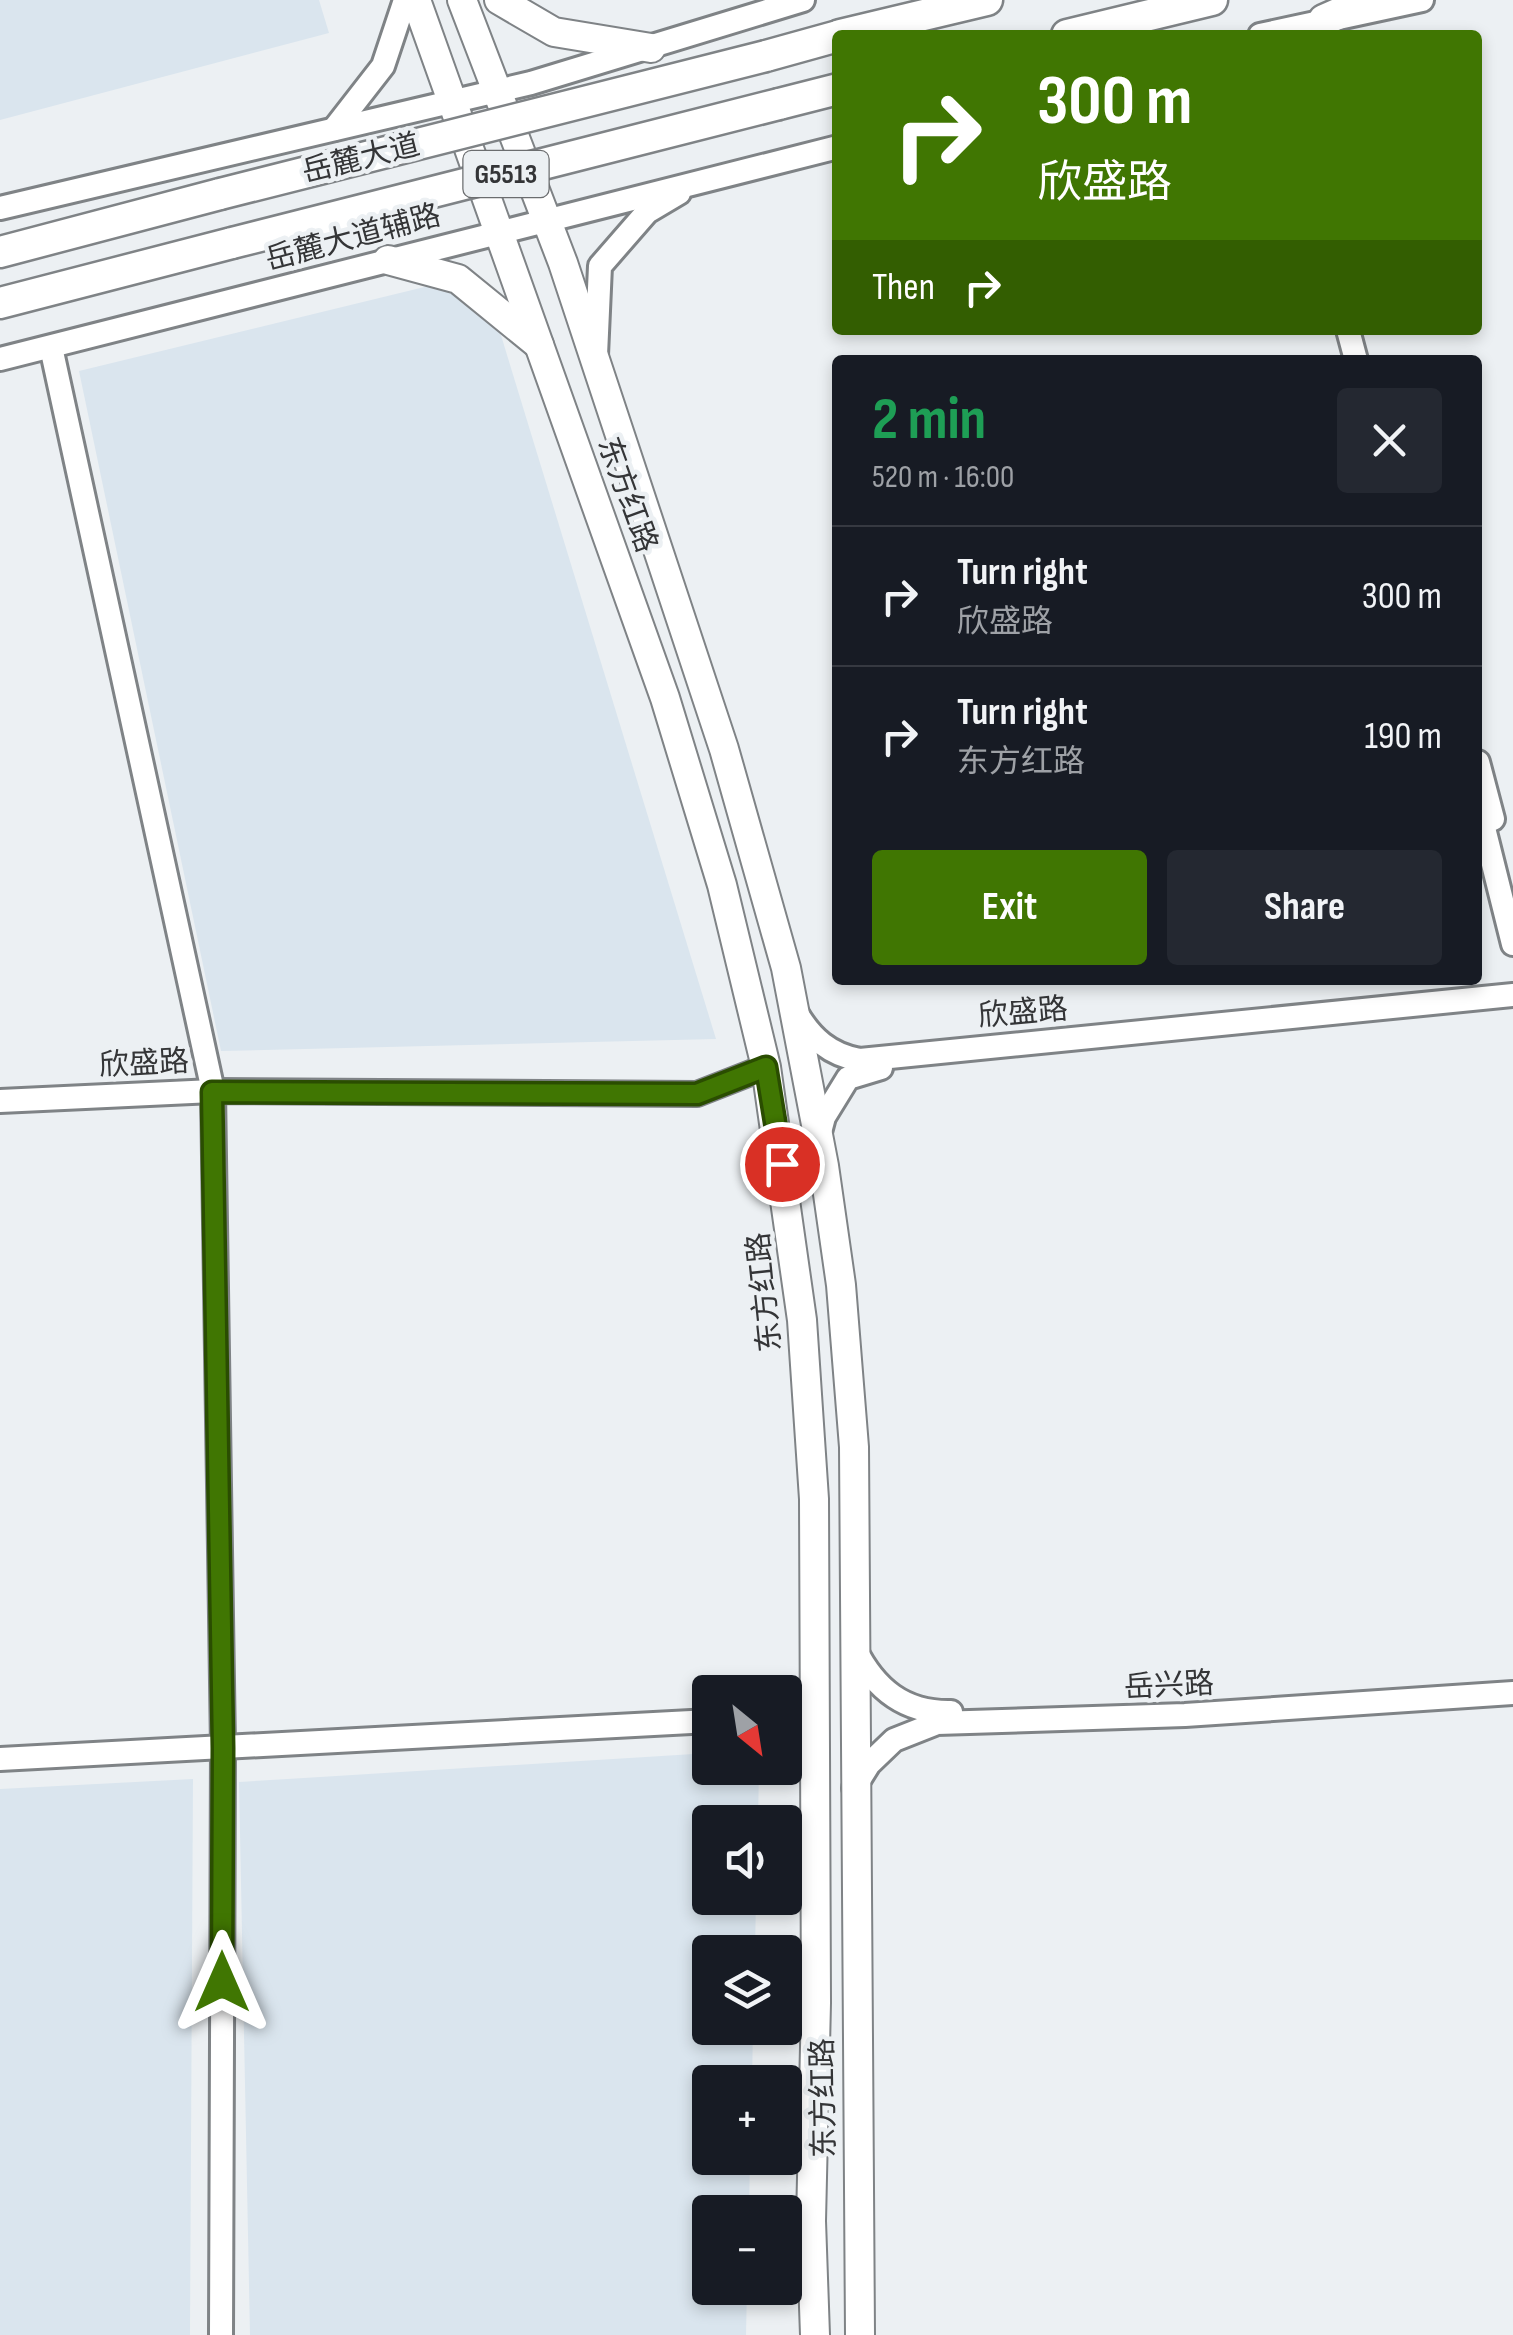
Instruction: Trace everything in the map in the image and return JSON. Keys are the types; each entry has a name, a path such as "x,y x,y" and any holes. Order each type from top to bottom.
{"highway":[{"name":"岳麓大道","path":"859,30 986,0"},
{"path":"1087,30 1212,0"},
{"path":"1314,28 1369,0"},
{"name":"岳麓大道","path":"0,252 832,37"},
{"name":"岳麓大道","path":"0,304 832,91"}],"main road":[{"name":"东方红路","path":"416,0 632,600 698,801 766,1067 792,1229 810,1416 815,1715 811,2326"},
{"name":"东方红路","path":"462,0 596,359 724,749 762,875 796,1012 818,1136 841,1284 850,1384 862,2330"},
{"path":"500,0 554,32 651,48"},
{"path":"388,260 458,279 539,345"}],"street":[{"path":"334,129 383,66 405,0"},
{"path":"0,208 497,91 803,0"},
{"path":"1314,28 1422,0"},
{"name":"岳麓大道辅路","path":"0,359 832,148"},
{"path":"596,359 600,266 647,212 702,179"},
{"path":"51,347 212,1092 223,1748 221,2335"},
{"path":"1482,777 1513,895"},
{"path":"1482,820 1513,944"},
{"name":"欣盛路","path":"796,1012 820,1042 843,1057 860,1060 1513,995"},
{"name":"欣盛路","path":"818,1136 842,1086 866,1070 1513,1005"},
{"name":"欣盛路","path":"0,1101 212,1092 697,1094 766,1067"},
{"name":"岳兴路","path":"855,1649 871,1677 894,1698 936,1713 1183,1706 1513,1682"},
{"name":"岳兴路","path":"854,1788 869,1764 894,1740 937,1723 1167,1716 1513,1692"},
{"path":"802,1715 815,1715"},
{"path":"0,1759 692,1722"}],"shaded area":[{"path":"0,0 319,0 329,33 0,120"},
{"path":"445,282 500,332 716,1039 221,1051 79,371"},
{"path":"692,1754 692,1785 759,1785 758,1805 692,1805 692,1915 756,1915 755,1935 692,1935 692,2045 753,2045 752,2065 692,2065 692,2175 750,2175 749,2195 692,2195 692,2305 747,2305 746,2335 250,2335 239,1782"},
{"path":"193,1779 190,2335 0,2335 0,1789"}],"route":[{"path":"222,1982 223,1748 212,1092 697,1094 766,1067 782,1164"}]}
